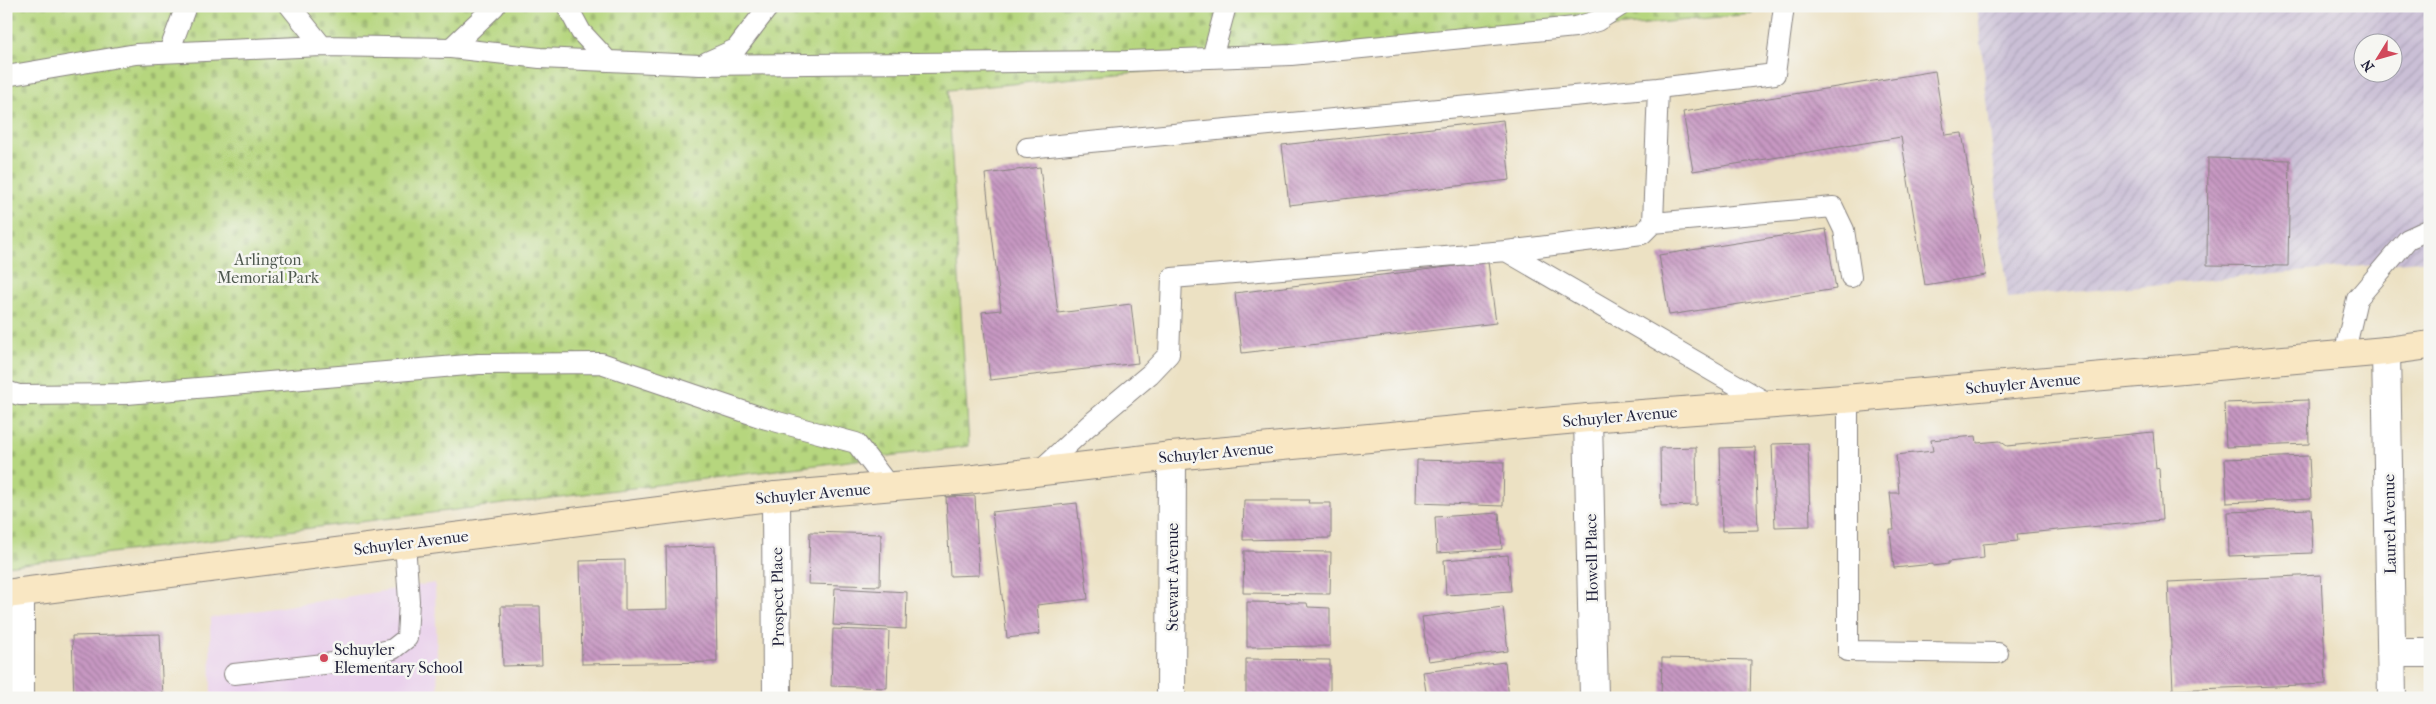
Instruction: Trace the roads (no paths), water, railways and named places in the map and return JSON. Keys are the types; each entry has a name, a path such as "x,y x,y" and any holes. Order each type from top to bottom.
{"main road":[{"name":"Schuyler Avenue","path":"13,593 776,496 1039,471 1172,456 1588,418 1848,398 2344,355 2430,345"}],"street":[{"name":"Laurel Avenue","path":"2386,351 2392,698"},
{"name":"Howell Place","path":"1588,418 1594,698"},
{"name":"Stewart Avenue","path":"1171,698 1172,456"},
{"name":"Prospect Place","path":"776,496 778,698"},
{"path":"13,593 20,698"},
{"path":"2391,654 2430,653"}],"lane":[{"path":"169,52 186,6"},
{"path":"290,6 322,46"},
{"path":"451,48 495,6"},
{"path":"567,6 581,32 608,61"},
{"path":"700,66 736,49 769,6"},
{"path":"1212,58 1226,6"},
{"path":"6,76 136,54 322,46 451,48 540,58 700,66 1127,61 1291,55 1575,27 1597,21 1620,6"},
{"path":"1027,148 1658,88 1775,74 1784,6"},
{"path":"1653,223 1658,88"},
{"path":"1039,471 1088,426 1150,374 1169,354 1172,278 1506,251 1642,234 1653,223 1833,207 1844,230 1851,277"},
{"path":"2344,355 2357,299 2408,239 2430,229"},
{"path":"1506,251 1769,404"},
{"path":"6,391 19,395 127,394 479,364 601,363 763,418 856,444 889,486"},
{"path":"1848,398 1848,651 1998,653"},
{"path":"234,674 342,662 393,650 407,638 409,601 405,543"}],"place":[{"name":"Schuyler Elementary School","path":"324,658"}],"park label":[{"name":"Arlington Memorial Park","path":"268,268"}]}
